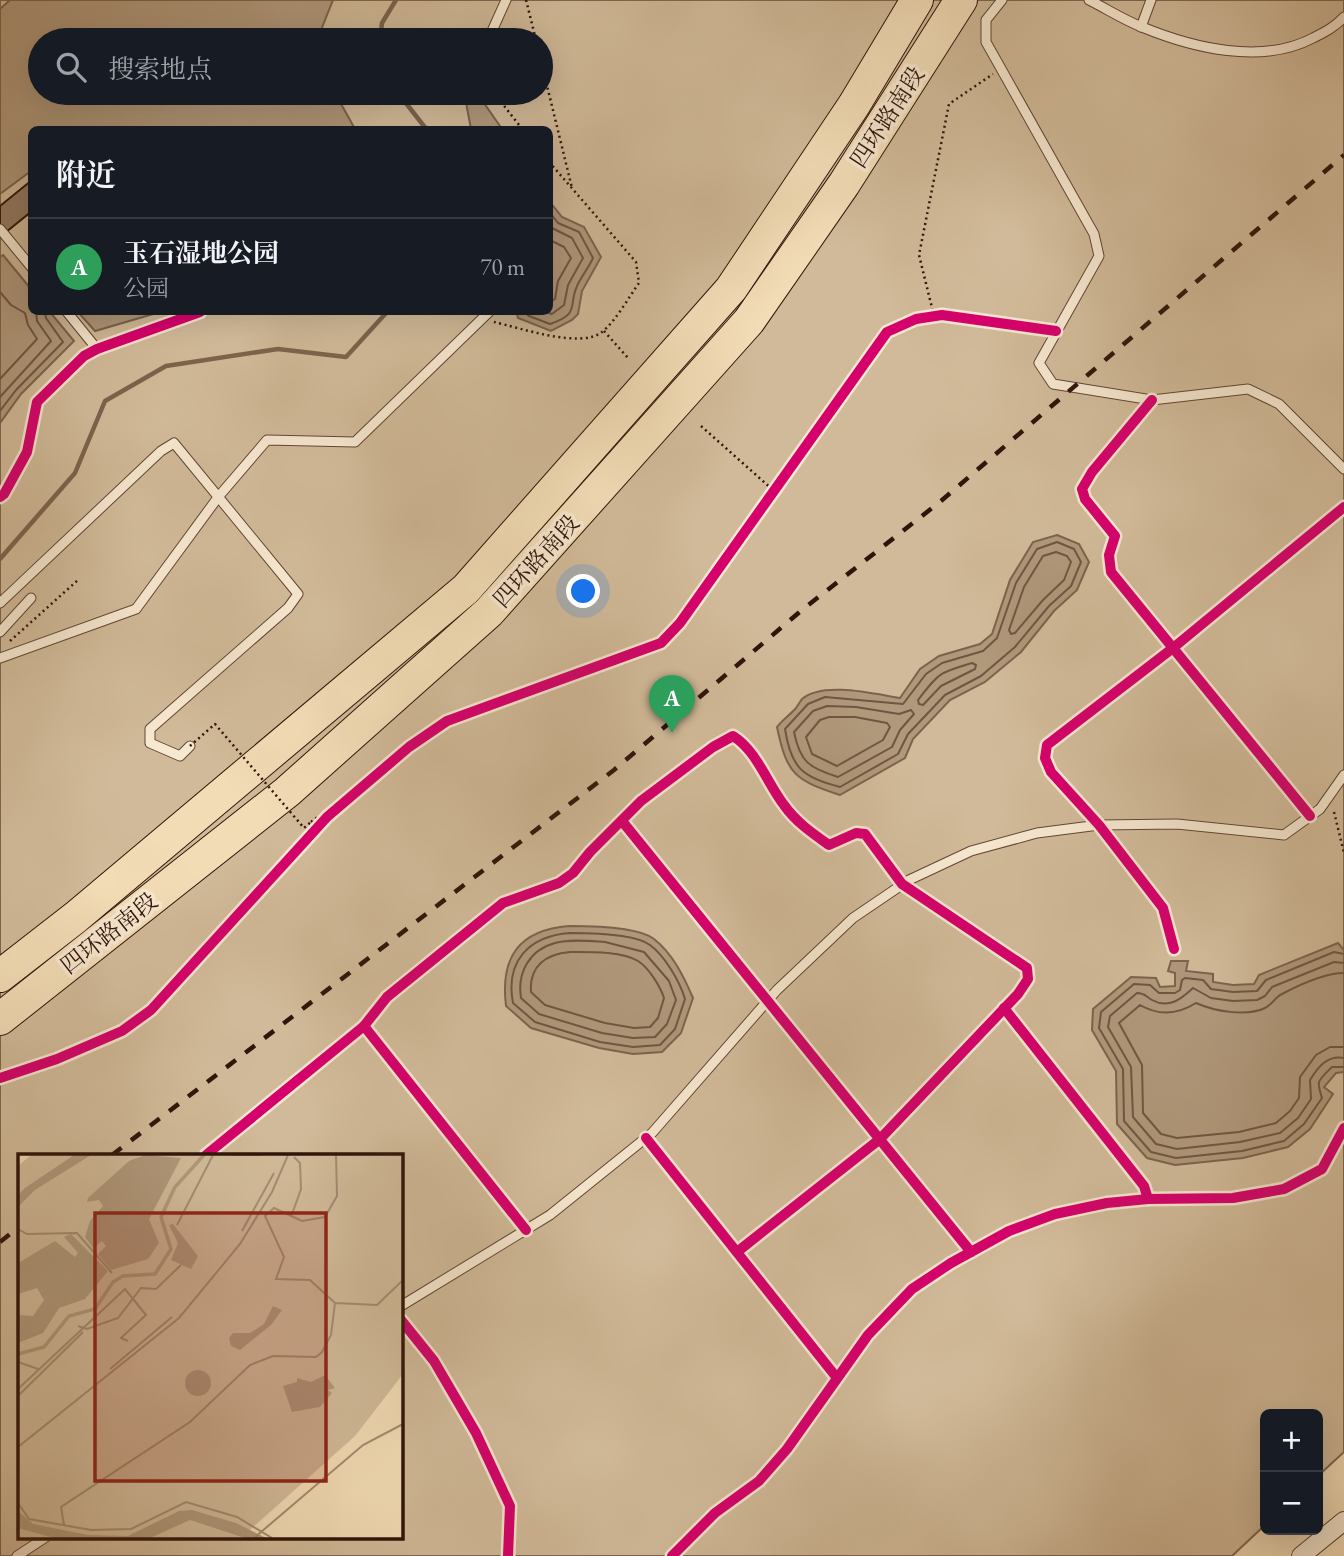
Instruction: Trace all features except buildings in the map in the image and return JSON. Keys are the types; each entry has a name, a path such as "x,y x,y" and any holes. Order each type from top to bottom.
{"highway":[{"name":"四环路南段","path":"0,976 76,917 466,589 731,289 854,106 917,0"},
{"name":"四环路南段","path":"0,1019 287,792 489,612 749,321 844,184 961,0"}],"street":[{"path":"1301,1556 1344,1521"}],"lane":[{"path":"493,28 506,0"},
{"path":"1002,0 986,20 986,41 1094,234 1099,256 1039,363 1053,384 1152,400 1248,390 1279,404 1344,468"},
{"path":"1089,0 1141,27 1205,48 1257,51 1297,46 1336,26 1344,17"},
{"path":"1141,27 1151,0"},
{"path":"0,229 28,263"},
{"path":"69,315 97,349"},
{"path":"0,659 136,609 219,496 267,440 355,442 486,315"},
{"path":"0,603 161,451 174,443 298,594 288,608 150,729 150,743 180,756 190,746"},
{"path":"0,632 31,598"},
{"path":"402,1305 550,1215 653,1133 778,990 853,918 909,880 971,851 1037,833 1108,824 1177,824 1284,835 1320,808 1344,775"},
{"path":"17,1556 44,1538"}],"path":[{"path":"526,0 533,28"},
{"path":"934,316 919,255 949,104 1001,69"},
{"path":"503,105 520,126"},
{"path":"552,105 573,192"},
{"path":"481,320 575,339 591,338 604,331 639,283 636,262 553,167"},
{"path":"604,331 628,358"},
{"path":"701,426 773,490"},
{"path":"766,501 782,479"},
{"path":"10,641 78,580"},
{"path":"190,746 215,723 304,828 318,816 325,819 305,841"},
{"path":"1330,795 1344,853"}],"shaded area":[{"path":"0,0 1344,0 1344,1452 1323,1471 1323,1409 1260,1409 1260,1530 1232,1556 0,1556"}],"water":[{"path":"10,0 333,0 322,28 28,28 28,105 342,105 353,126 28,126 28,173 0,194 0,9"},
{"path":"466,105 485,105 500,126 470,126"},
{"path":"553,206 562,217 584,227 601,257 582,291 578,314 572,320 551,331 518,318 517,315 553,315"},
{"path":"3,255 28,285 28,315 52,315 74,341 21,394 0,423 0,257"},
{"path":"81,315 150,315 95,331"},
{"path":"1057,535 1079,544 1089,562 1077,590 1054,611 1021,652 985,682 950,700 913,739 905,758 840,795 813,785 795,773 785,756 777,727 802,699 811,694 836,690 900,698 920,669 939,656 980,644 992,634 1010,580 1033,542"},
{"path":"569,926 613,928 647,935 661,945 672,959 693,998 681,1033 662,1052 633,1054 599,1048 531,1028 506,1006 506,973 516,949 537,933"},
{"path":"1338,943 1344,950 1344,1072 1336,1073 1324,1087 1333,1094 1310,1129 1288,1147 1243,1158 1175,1165 1147,1158 1117,1124 1116,1071 1092,1030 1093,1009 1131,977 1156,978 1160,987 1175,986 1175,973 1168,971 1171,961 1188,961 1186,971 1213,974 1213,982 1254,984 1259,975"}],"waterway":[{"path":"381,28 396,0"},
{"path":"407,105 424,126"},
{"path":"0,559 75,473 105,401 166,366 278,349 346,357 384,315"}],"railway":[{"path":"113,1154 614,770 802,610 941,501 1344,155"},
{"path":"0,1242 18,1228"}],"cycle path":[{"path":"0,497 27,452 37,402 84,356 192,315"},
{"path":"0,1078 57,1059 122,1031 151,1010 327,817 409,747 447,721 661,643 680,623 887,332 916,319 942,315 1056,331"},
{"path":"1152,400 1092,472 1082,489 1085,499 1115,536 1109,555 1111,572 1310,816"},
{"path":"1174,949 1163,908 1099,825 1051,772 1045,758 1047,745 1173,648 1344,507"},
{"path":"207,1154 364,1026 387,997 503,903 559,883 573,873 641,801 713,747 733,736 749,750 784,805 805,827 829,845 856,833 865,834 902,884 1027,968 1028,979 1018,994 880,1139 737,1252"},
{"path":"622,821 971,1252"},
{"path":"1004,1008 1144,1186 1148,1199"},
{"path":"364,1026 526,1230"},
{"path":"672,1556 715,1513 759,1481 787,1449 868,1335 912,1289 951,1263 1009,1231 1055,1214 1107,1203 1148,1199 1233,1198 1284,1189 1322,1169 1344,1128"},
{"path":"646,1138 837,1378"},
{"path":"402,1321 434,1361 476,1433 510,1506 508,1556"}],"place":[{"name":"玉石湿地公园","path":"672,733"}]}
